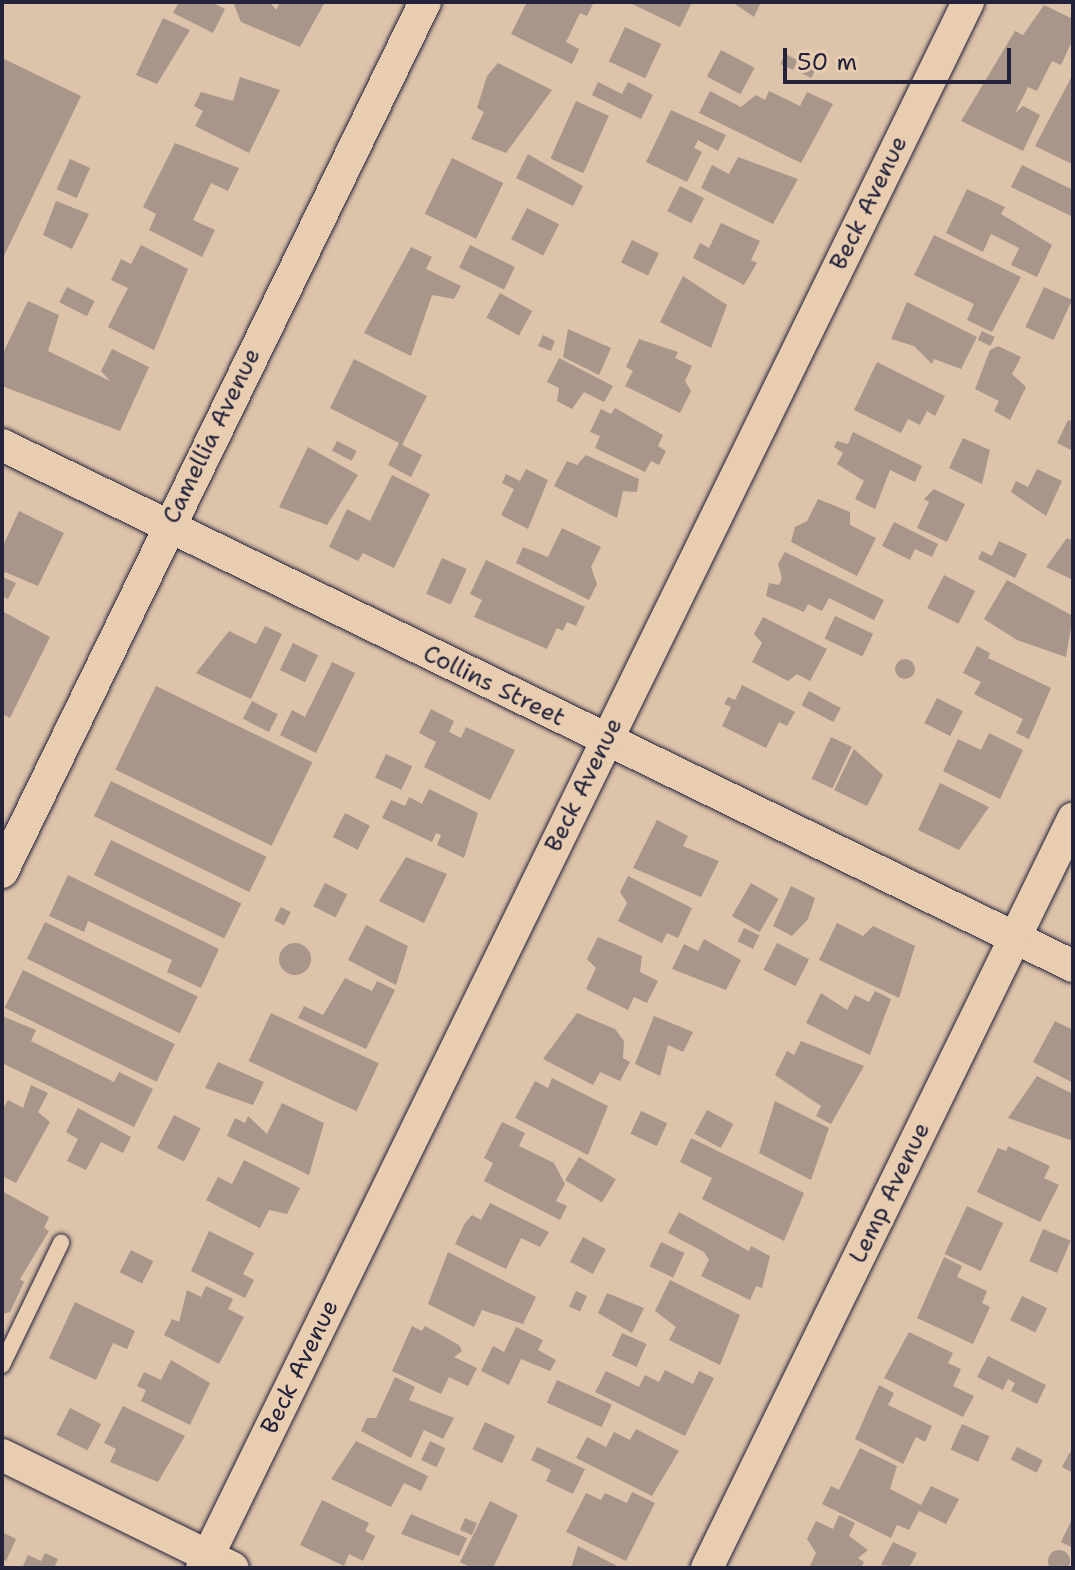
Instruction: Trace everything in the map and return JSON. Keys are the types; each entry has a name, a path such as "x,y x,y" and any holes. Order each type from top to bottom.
{"street":[{"name":"Camellia Avenue","path":"2,872 167,527 425,2"},
{"name":"Beck Avenue","path":"214,1564 607,739 968,2"},
{"name":"Collins Street","path":"2,445 1073,966"},
{"name":"Lemp Avenue","path":"707,1568 1073,819"},
{"path":"2,1455 214,1564"}],"lane":[{"path":"2,1365 61,1243"}],"building":[{"path":"179,2 211,2 225,9 213,33 173,13"},
{"path":"233,2 270,2 276,10 280,2 325,2 300,47 241,22"},
{"path":"527,2 594,2 587,16 580,13 566,42 579,49 572,64 511,34"},
{"path":"628,2 692,2 680,27"},
{"path":"732,2 761,2 754,17"},
{"path":"1044,5 1073,19 1073,39 1061,65 1052,61 1037,91 1028,87 1015,113 1023,106 1040,115 1023,151 961,121 1015,31 1023,35"},
{"path":"163,18 190,30 157,84 136,75"},
{"path":"625,27 661,44 645,78 609,61"},
{"path":"721,50 755,68 740,94 707,76"},
{"path":"785,54 798,60 793,70 780,64"},
{"path":"2,58 81,96 2,260"},
{"path":"498,63 552,90 506,153 471,139 484,112 477,108 487,76"},
{"path":"803,63 816,69 811,78 799,72"},
{"path":"1073,74 1073,162 1072,164 1035,146"},
{"path":"240,77 280,90 249,153 195,126 203,111 194,106 201,92 233,101"},
{"path":"598,82 622,94 628,82 653,95 641,119 592,95"},
{"path":"710,91 741,107 756,95 765,100 769,91 800,106 807,92 833,104 801,163 699,113"},
{"path":"576,101 609,116 583,173 550,159"},
{"path":"671,110 726,135 718,151 698,140 694,148 702,152 687,182 646,162"},
{"path":"175,143 239,168 228,191 211,183 193,220 215,230 202,257 149,230 156,214 143,207"},
{"path":"528,154 583,186 573,206 516,178"},
{"path":"738,157 798,179 773,224 701,188 712,165 729,174"},
{"path":"452,158 503,183 476,239 425,214"},
{"path":"70,159 90,168 77,198 57,189"},
{"path":"1022,165 1073,190 1073,217 1011,187"},
{"path":"680,186 704,198 691,223 667,211"},
{"path":"967,189 1005,207 1001,214 1052,245 1037,277 1011,265 1019,248 991,234 983,252 946,233"},
{"path":"56,201 89,214 72,249 43,235"},
{"path":"527,208 559,224 543,256 511,239"},
{"path":"721,223 760,241 751,260 757,263 744,285 693,258 700,243 709,248"},
{"path":"934,235 1021,277 992,332 967,320 974,304 914,275"},
{"path":"632,240 659,253 648,276 621,262"},
{"path":"141,245 188,269 154,350 108,327 128,288 111,280 121,259 131,264"},
{"path":"470,245 515,267 504,289 459,267"},
{"path":"411,247 432,257 426,269 461,286 454,299 432,295 411,356 364,333"},
{"path":"683,276 727,305 711,348 660,322"},
{"path":"67,287 95,301 87,316 59,302"},
{"path":"1044,287 1072,300 1054,340 1025,327"},
{"path":"500,293 532,311 519,335 486,317"},
{"path":"28,301 59,315 48,351 110,381 101,371 112,349 149,367 120,431 2,386 2,355"},
{"path":"907,302 977,337 961,369 934,359 932,364 914,346 891,339"},
{"path":"568,329 611,348 599,375 563,357"},
{"path":"982,331 995,337 990,346 978,340"},
{"path":"543,335 555,341 551,351 538,346"},
{"path":"639,339 678,352 675,358 692,366 685,381 691,391 680,413 625,386 633,371 626,367"},
{"path":"998,346 1021,357 1012,374 1026,387 1010,420 994,411 999,401 975,389 990,350"},
{"path":"559,358 613,386 604,402 584,392 572,409 557,401 559,388 547,382"},
{"path":"354,359 427,396 402,445 422,455 411,477 388,465 399,443 330,408"},
{"path":"877,362 945,396 935,416 927,411 920,425 908,419 901,433 854,410"},
{"path":"615,408 663,435 658,446 666,451 659,465 651,461 645,472 595,448 600,436 590,432 601,409 611,414"},
{"path":"1068,420 1073,422 1073,451 1057,443"},
{"path":"853,432 922,466 915,482 890,470 875,509 855,499 864,481 837,464 843,453 834,447 837,441 848,444"},
{"path":"963,438 990,450 982,484 949,468"},
{"path":"337,441 357,451 352,461 332,451"},
{"path":"308,447 358,475 327,525 279,507"},
{"path":"586,455 639,479 637,492 623,491 617,518 554,486 567,461 577,465"},
{"path":"526,469 548,480 528,529 501,515 514,489 502,483 506,474 520,481"},
{"path":"1037,469 1062,481 1046,516 1011,492 1016,481 1028,487"},
{"path":"392,475 430,494 394,568 363,553 358,561 329,547 347,509 370,521"},
{"path":"934,489 965,504 947,542 917,528 929,502 924,499"},
{"path":"818,499 850,512 850,525 876,538 857,576 791,542 795,527 807,521"},
{"path":"19,511 64,533 38,586 5,572 3,577 16,583 8,599 2,596 2,548"},
{"path":"894,522 938,544 932,557 915,549 910,560 882,546"},
{"path":"562,528 601,547 591,567 597,584 589,600 516,563 523,547 548,557"},
{"path":"1067,538 1073,541 1073,580 1046,567"},
{"path":"999,541 1027,554 1015,578 978,559 982,551 992,556"},
{"path":"785,552 884,600 874,620 829,598 822,611 808,604 804,612 766,596 769,583 779,585 782,578 778,564"},
{"path":"442,558 467,569 451,605 426,594"},
{"path":"486,560 585,607 576,626 567,622 563,631 557,628 547,649 474,617 482,600 470,594"},
{"path":"944,575 975,591 958,624 927,608"},
{"path":"1007,580 1073,616 1066,657 1017,640 984,619"},
{"path":"2,611 50,637 10,718 2,714"},
{"path":"835,616 873,634 862,656 824,639"},
{"path":"763,617 827,649 810,681 797,674 788,681 752,662 762,643 754,634"},
{"path":"265,626 282,634 251,699 196,673 229,631 256,644"},
{"path":"293,643 318,655 305,682 280,670"},
{"path":"977,646 990,653 988,658 1051,688 1029,739 1016,733 1023,719 974,694 981,682 963,673"},
{"path":"901,659 909,659 915,669 909,679 901,679 895,673 895,665"},
{"path":"332,662 355,673 316,753 280,735 292,710 305,717"},
{"path":"742,685 795,712 787,726 779,722 766,748 722,726 731,707 724,704 728,697 735,700"},
{"path":"156,686 312,762 272,846 115,770"},
{"path":"809,691 841,708 833,722 801,705"},
{"path":"937,698 963,711 950,736 924,723"},
{"path":"252,701 278,714 269,732 243,719"},
{"path":"431,709 454,721 449,732 461,738 466,727 515,750 490,800 424,767 436,742 419,733"},
{"path":"989,733 1023,750 1000,799 943,771 958,739 981,750"},
{"path":"831,737 852,747 832,788 812,779"},
{"path":"854,749 883,775 867,806 834,790"},
{"path":"386,754 412,766 401,790 375,778"},
{"path":"111,781 266,857 249,892 94,816"},
{"path":"940,783 989,807 959,850 918,830"},
{"path":"429,789 478,813 464,858 437,845 441,835 436,833 432,842 382,818 391,800 405,806 409,797 422,804"},
{"path":"345,813 370,826 358,850 333,837"},
{"path":"657,820 688,836 683,846 719,861 701,897 633,868"},
{"path":"111,840 241,904 224,939 94,875"},
{"path":"406,857 447,874 424,923 379,901"},
{"path":"68,875 219,949 201,988 167,972 172,960 88,921 84,932 49,916"},
{"path":"628,876 692,908 678,938 667,933 662,943 618,921 627,903 620,892"},
{"path":"325,883 347,894 335,918 313,906"},
{"path":"751,883 779,899 760,932 732,916"},
{"path":"791,886 815,898 808,919 792,936 773,926"},
{"path":"281,907 291,912 284,925 274,920"},
{"path":"45,922 198,997 180,1033 27,959"},
{"path":"837,923 863,936 873,926 915,946 899,998 819,960"},
{"path":"366,925 408,946 396,985 348,960"},
{"path":"744,928 759,935 753,949 738,942"},
{"path":"598,937 642,956 640,972 658,981 647,1003 634,997 628,1010 586,989 596,968 587,959"},
{"path":"704,939 741,960 726,990 672,969 684,944 698,951"},
{"path":"295,943 306,948 311,959 306,970 295,975 284,970 279,959 284,948"},
{"path":"777,943 809,959 795,986 763,970"},
{"path":"23,970 175,1044 156,1082 5,1008"},
{"path":"345,978 372,991 377,981 395,990 366,1049 298,1018 304,1006 323,1015"},
{"path":"875,991 891,999 870,1055 806,1023 821,993 847,1010 855,995 869,1002"},
{"path":"271,1013 379,1063 356,1111 249,1061"},
{"path":"577,1013 615,1029 624,1041 623,1058 630,1062 620,1081 600,1072 593,1085 543,1059"},
{"path":"2,1016 36,1030 31,1041 114,1082 119,1072 153,1089 134,1127 2,1063"},
{"path":"654,1016 693,1032 683,1052 668,1045 660,1076 635,1064"},
{"path":"1055,1021 1073,1030 1073,1083 1033,1062"},
{"path":"801,1041 864,1066 831,1124 816,1116 821,1106 775,1075 787,1051 794,1055"},
{"path":"218,1062 264,1082 253,1105 205,1088"},
{"path":"1037,1076 1073,1094 1073,1141 1008,1118"},
{"path":"552,1078 608,1106 588,1155 515,1118 535,1081 548,1088"},
{"path":"31,1085 48,1093 38,1112 50,1122 16,1183 2,1176 2,1111 8,1100 23,1108"},
{"path":"775,1101 829,1128 811,1180 759,1153"},
{"path":"282,1103 324,1123 309,1175 227,1136 235,1118 245,1123 248,1116 267,1134"},
{"path":"78,1108 131,1137 123,1153 101,1142 86,1170 67,1161 78,1139 66,1132"},
{"path":"707,1110 733,1124 721,1148 694,1134"},
{"path":"641,1111 667,1123 657,1146 630,1134"},
{"path":"174,1115 201,1129 184,1162 157,1148"},
{"path":"502,1122 525,1133 519,1146 554,1163 565,1184 556,1201 567,1206 560,1220 484,1181 493,1163 484,1158"},
{"path":"691,1138 804,1193 784,1241 702,1199 712,1178 680,1162"},
{"path":"1008,1146 1050,1166 1044,1178 1059,1185 1040,1222 977,1192 998,1148 1006,1151"},
{"path":"579,1157 616,1179 602,1202 565,1180"},
{"path":"244,1160 300,1188 287,1214 269,1210 260,1228 206,1200 218,1177 232,1184"},
{"path":"2,1191 49,1217 44,1228 49,1231 20,1279 24,1282 10,1312 2,1314"},
{"path":"490,1203 549,1232 540,1247 521,1238 506,1269 455,1244 465,1223 472,1215 481,1220"},
{"path":"967,1206 1003,1223 981,1271 945,1254"},
{"path":"679,1212 749,1251 751,1246 770,1256 762,1288 756,1286 750,1300 701,1276 709,1260 704,1252 668,1233"},
{"path":"1043,1229 1071,1241 1057,1273 1029,1261"},
{"path":"209,1231 254,1253 243,1274 254,1280 245,1298 191,1271"},
{"path":"583,1237 606,1249 593,1274 570,1262"},
{"path":"661,1242 685,1253 673,1277 650,1266"},
{"path":"131,1250 153,1261 142,1284 120,1272"},
{"path":"448,1252 536,1297 523,1324 482,1310 474,1327 428,1304"},
{"path":"944,1257 962,1266 957,1277 987,1291 982,1303 990,1307 973,1344 917,1318"},
{"path":"670,1280 740,1315 720,1365 669,1340 676,1327 655,1311"},
{"path":"206,1286 233,1299 228,1309 244,1317 219,1364 164,1335 172,1319 179,1322 187,1290 201,1297"},
{"path":"576,1291 587,1296 580,1311 569,1307"},
{"path":"607,1293 644,1308 632,1333 598,1313"},
{"path":"1022,1296 1047,1308 1035,1333 1010,1320"},
{"path":"75,1302 135,1331 127,1349 113,1343 96,1380 49,1358"},
{"path":"412,1326 422,1331 425,1326 459,1345 462,1351 454,1357 477,1368 468,1386 449,1377 441,1394 392,1371"},
{"path":"516,1327 543,1340 538,1350 556,1360 550,1371 521,1359 509,1385 481,1371 493,1346 504,1352"},
{"path":"909,1332 953,1353 948,1363 961,1369 953,1386 974,1396 963,1417 884,1378"},
{"path":"622,1333 647,1344 636,1367 612,1356"},
{"path":"988,1356 1046,1385 1037,1404 1011,1391 1015,1383 1008,1379 1003,1390 977,1377"},
{"path":"171,1360 210,1383 190,1425 141,1401 146,1390 137,1386 144,1372 161,1380"},
{"path":"665,1370 693,1384 699,1371 714,1378 685,1436 595,1392 606,1371 639,1387 645,1375 659,1382"},
{"path":"395,1377 415,1387 409,1400 454,1418 443,1439 424,1430 411,1458 361,1431 367,1418 376,1418"},
{"path":"557,1380 612,1404 602,1427 547,1403"},
{"path":"879,1385 894,1393 888,1405 932,1426 925,1442 916,1437 903,1464 855,1439"},
{"path":"123,1406 185,1436 158,1482 110,1462 116,1449 104,1443"},
{"path":"70,1408 101,1424 88,1451 56,1435"},
{"path":"485,1422 515,1436 502,1463 472,1449"},
{"path":"962,1424 989,1436 978,1462 951,1450"},
{"path":"636,1429 679,1451 652,1496 576,1458 587,1437 606,1447 614,1432 630,1440"},
{"path":"356,1441 428,1476 421,1491 404,1483 391,1507 331,1479"},
{"path":"430,1441 445,1448 437,1467 421,1460"},
{"path":"537,1447 585,1469 573,1494 546,1481 551,1470 531,1460"},
{"path":"1017,1447 1043,1460 1036,1473 1011,1459"},
{"path":"860,1448 897,1466 890,1489 921,1505 931,1486 959,1499 946,1524 919,1511 909,1530 897,1525 891,1538 822,1504 831,1486 839,1490"},
{"path":"1070,1452 1073,1453 1073,1473 1062,1467"},
{"path":"632,1492 655,1503 626,1561 566,1532 586,1493 601,1500 605,1493 627,1503"},
{"path":"322,1500 369,1523 365,1531 375,1536 363,1561 349,1554 344,1566 300,1545"},
{"path":"490,1501 518,1515 493,1568 472,1568 460,1562"},
{"path":"411,1514 467,1538 459,1556 401,1534"},
{"path":"839,1515 855,1523 849,1536 868,1550 858,1558 864,1562 861,1568 809,1568 816,1553 807,1539 816,1521 833,1529"},
{"path":"1073,1517 1073,1548 1061,1542"},
{"path":"465,1518 477,1523 472,1535 460,1530"},
{"path":"2,1532 16,1539 6,1561 2,1559"},
{"path":"893,1542 917,1553 909,1568 881,1565"},
{"path":"578,1546 621,1568 571,1568"},
{"path":"1059,1550 1067,1553 1070,1561 1067,1569 1059,1572 1051,1569 1048,1561 1051,1553"},
{"path":"45,1553 58,1559 54,1568 22,1568 28,1555 41,1561"}]}
